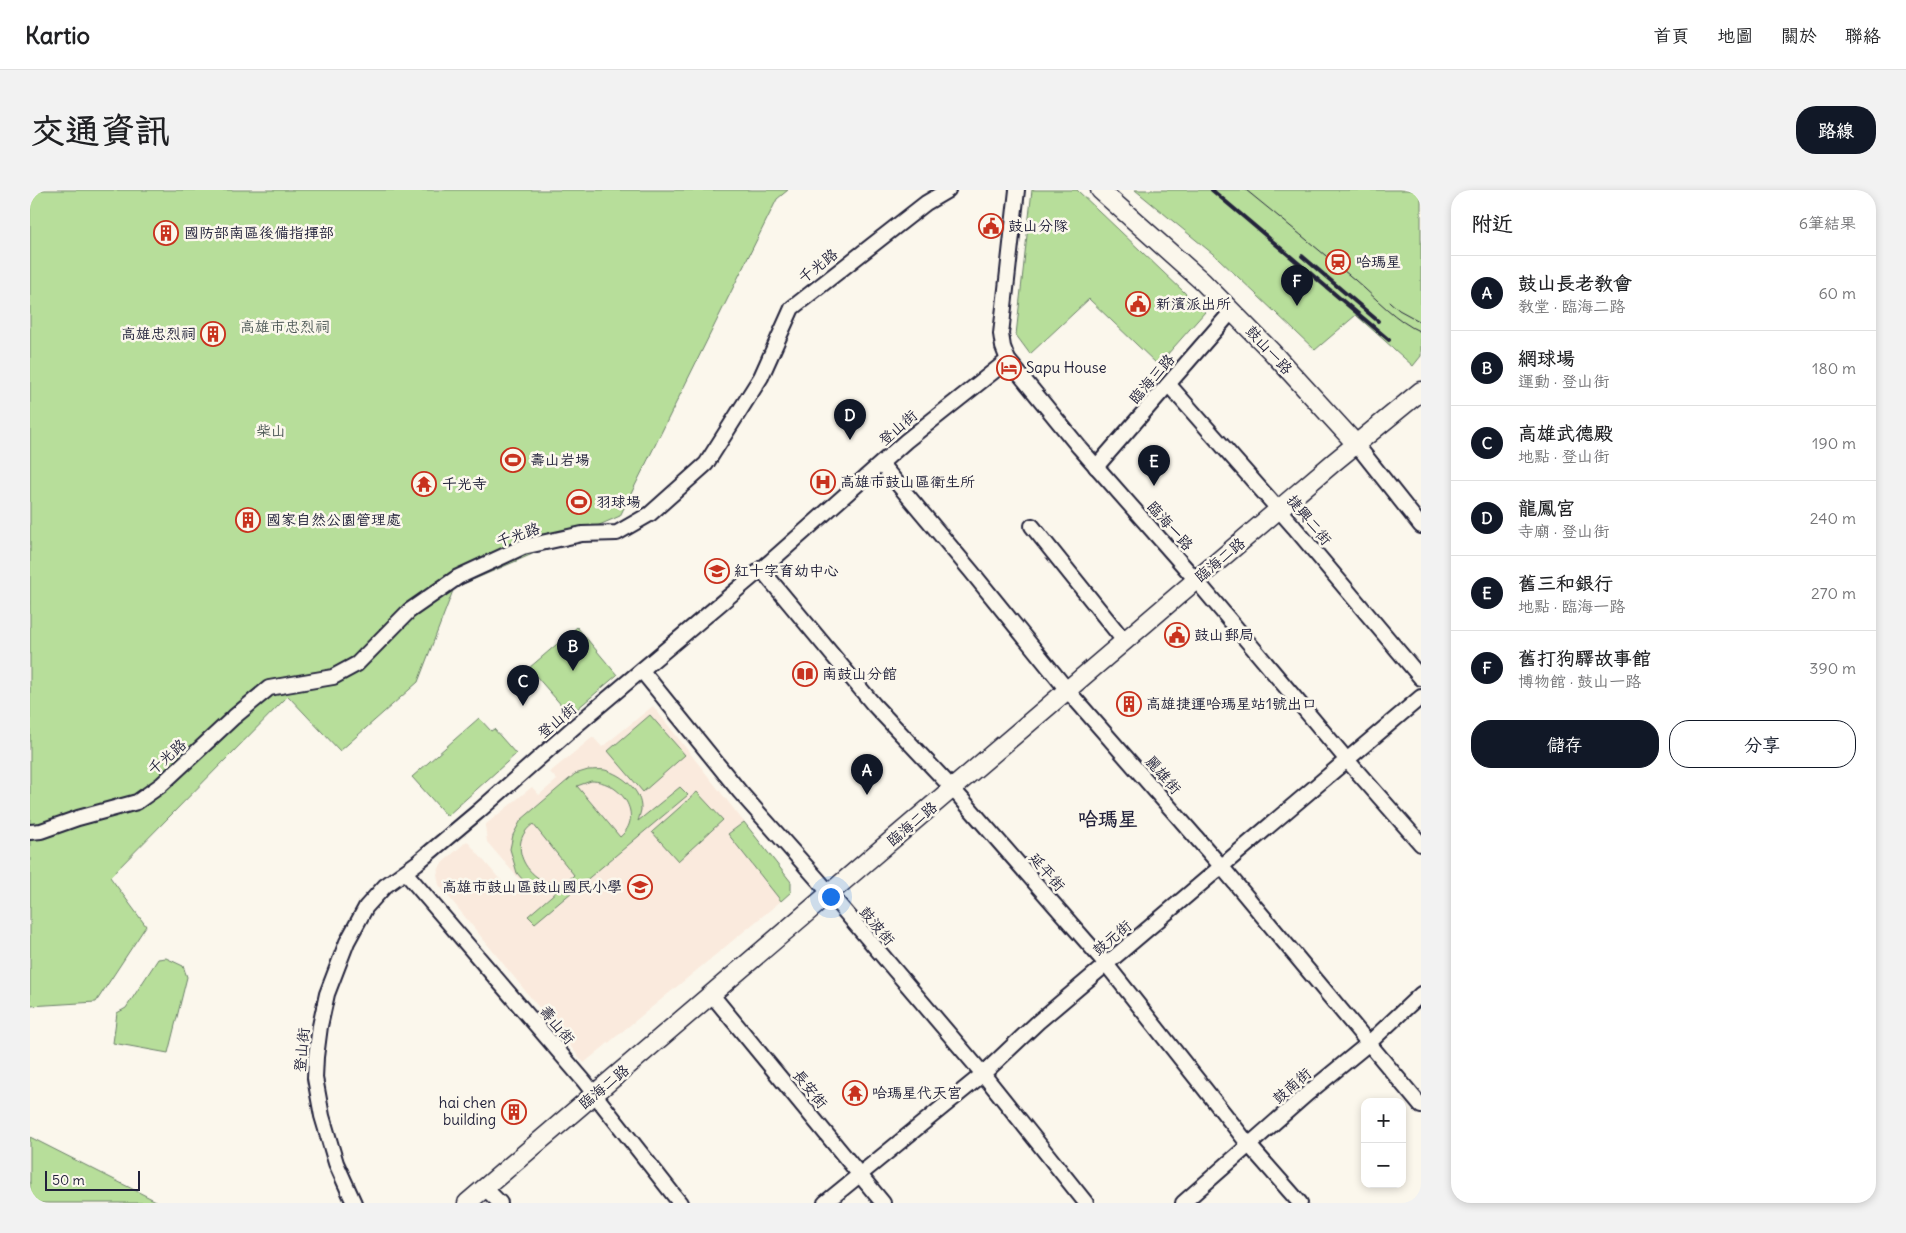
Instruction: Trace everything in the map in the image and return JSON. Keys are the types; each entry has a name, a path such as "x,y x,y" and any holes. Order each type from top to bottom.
{"street":[{"name":"千光路","path":"30,832 41,832 78,818 136,802 161,785 234,717 270,688 333,677 357,664 409,611 458,577 523,547 582,534 617,533 650,514 706,464 761,378 792,308 926,203 948,190"},
{"name":"臨海一路","path":"1017,190 1001,334 1008,360 1096,467 1196,580 1347,760 1421,844"},
{"name":"鼓山一路","path":"1100,190 1203,282 1232,311 1356,444 1421,526"},
{"name":"臨海三路","path":"1096,467 1169,386 1232,311"},
{"name":"登山街","path":"354,1203 336,1163 322,1116 315,1078 320,1026 327,994 337,966 359,918 385,886 405,872 642,671 906,441 1008,360"},
{"name":"捷興二街","path":"1169,386 1279,510 1421,678"},
{"name":"臨海二路","path":"468,1203 1196,580 1421,391"},
{"name":"麗雄街","path":"881,464 1068,691 1221,866 1421,1106"},
{"path":"1032,526 1124,642"},
{"name":"延平街","path":"761,569 874,705 953,789 1106,964 1249,1145 1300,1203"},
{"name":"鼓波街","path":"642,671 740,792 830,894 982,1074 1086,1203"},
{"name":"鼓元街","path":"824,1203 982,1074 1038,1022 1421,697"},
{"name":"壽山街","path":"405,872 594,1094 680,1203"},
{"name":"鼓南街","path":"1183,1203 1369,1043 1421,994"},
{"name":"長安街","path":"712,995 883,1203"},
{"path":"484,1188 500,1203"}],"shaded area":[{"name":"高雄市鼓山區鼓山國民小學","path":"653,706 744,822 728,834 781,901 584,1063 439,885 437,874 441,864 467,841 508,889 519,879 487,842 485,825 532,787 539,795 557,780 550,772 593,737 602,747"}],"green space":[{"name":"柴山","path":"30,190 788,190 777,199 620,516 454,588 418,682 340,751 288,696 110,877 146,926 96,1002 30,1006"},
{"path":"1032,190 1077,190 1205,312 1158,365 1089,299 1030,354 1016,335"},
{"path":"1135,190 1421,190 1421,356 1413,366 1356,315 1315,350 1218,258"},
{"path":"577,627 617,675 570,715 529,668"},
{"path":"650,715 685,755 643,792 608,751"},
{"path":"479,718 491,731 494,729 516,754 447,816 412,777"},
{"path":"588,770 603,770 611,772 630,784 635,790 640,803 641,810 638,821 680,787 688,795 535,923 528,916 558,890 542,891 528,886 517,873 510,849 513,835 521,820 575,774","holes":["591,781 612,787 626,801 630,810 630,819 627,829 620,837 577,786","533,824 574,875 563,882 551,883 539,878 530,870 523,859 520,847 523,835"]},
{"path":"697,792 723,820 678,861 652,832"},
{"path":"744,822 791,882 791,892 781,901 728,834"},
{"path":"166,958 183,966 187,977 168,1053 113,1043 117,1013 126,1008 158,959"},
{"path":"30,1137 160,1203 30,1203"}],"tram line":[{"path":"1246,190 1403,322 1421,332"},
{"path":"1390,302 1399,310 1421,322"}],"railway":[{"path":"1212,190 1389,340"},
{"path":"1302,256 1378,321"}],"place":[{"name":"鼓山分隊","path":"991,226"},
{"name":"國防部南區後備指揮部","path":"166,233"},
{"name":"哈瑪星","path":"1338,262"},
{"name":"新濱派出所","path":"1138,304"},
{"name":"舊打狗驛故事館","path":"1297,306"},
{"name":"高雄忠烈祠","path":"213,334"},
{"name":"Sapu House","path":"1009,368"},
{"name":"龍鳳宮","path":"850,440"},
{"name":"壽山岩場","path":"513,460"},
{"name":"高雄市鼓山區衛生所","path":"823,482"},
{"name":"千光寺","path":"424,484"},
{"name":"舊三和銀行","path":"1154,486"},
{"name":"羽球場","path":"579,502"},
{"name":"國家自然公園管理處","path":"248,520"},
{"name":"紅十字育幼中心","path":"717,571"},
{"name":"鼓山郵局","path":"1177,635"},
{"name":"網球場","path":"573,671"},
{"name":"南鼓山分館","path":"805,674"},
{"name":"高雄捷運哈瑪星站1號出口","path":"1129,704"},
{"name":"高雄武德殿","path":"523,706"},
{"name":"鼓山長老教會","path":"867,795"},
{"name":"高雄市鼓山區鼓山國民小學","path":"640,887"},
{"name":"哈瑪星代天宮","path":"855,1093"},
{"name":"hai chen building","path":"514,1112"}],"district":[{"name":"哈瑪星","path":"1108,819"}],"park label":[{"name":"高雄市忠烈祠","path":"285,327"}]}
